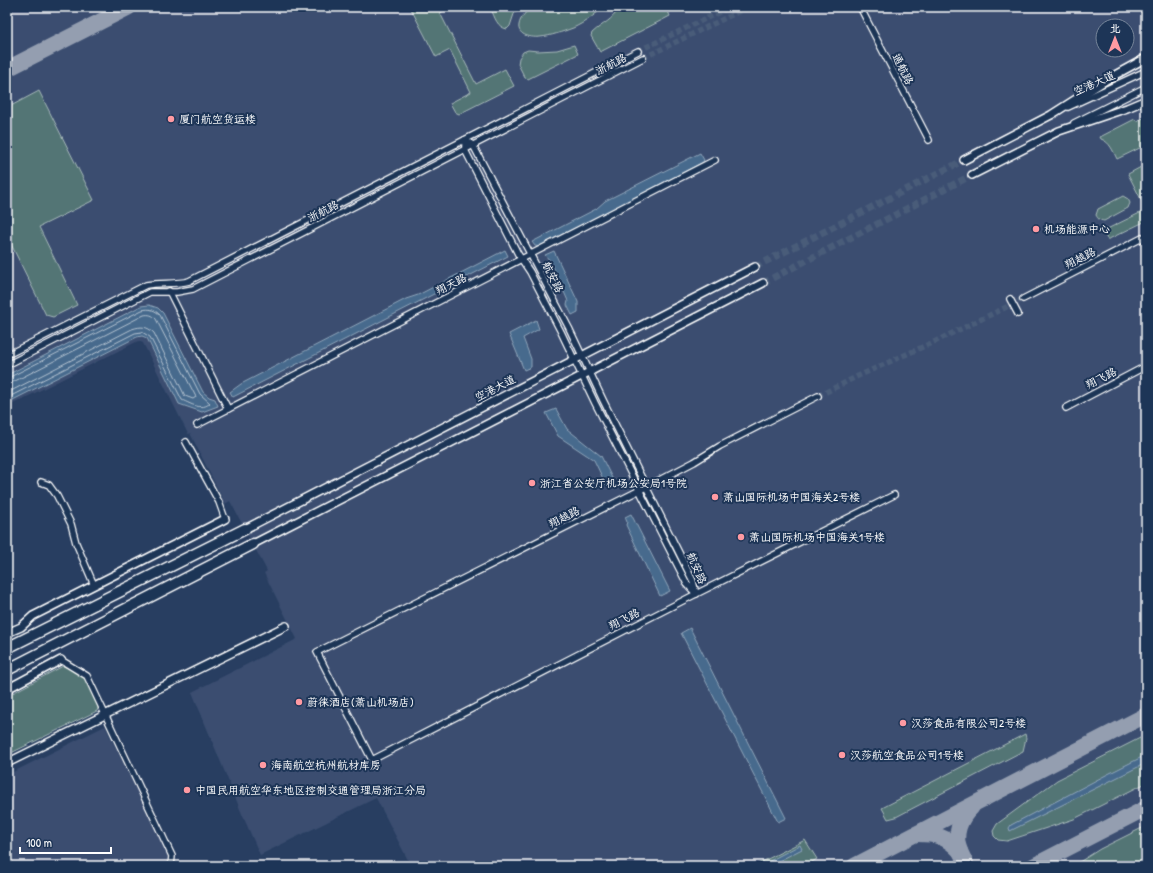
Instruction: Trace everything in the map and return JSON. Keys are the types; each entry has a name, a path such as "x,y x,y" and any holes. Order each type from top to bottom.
{"highway":[{"path":"7,648 245,529"},
{"path":"7,670 253,544"}],"main road":[{"name":"空港大道","path":"964,160 1051,115 1106,80 1146,58"},
{"path":"972,175 1059,131 1144,101"},
{"name":"空港大道","path":"245,529 755,267"},
{"path":"253,544 763,283"},
{"path":"7,633 21,627 33,616 225,519"},
{"path":"7,763 286,626"},
{"path":"7,689 61,660"}],"street":[{"name":"通航路","path":"860,7 928,140"},
{"name":"浙航路","path":"7,355 146,285 152,283 176,284 189,281 638,51"},
{"name":"浙航路","path":"7,365 150,292 178,292 193,289 643,58"},
{"name":"空港大道","path":"1051,115 1146,71"},
{"path":"1059,131 1146,87"},
{"name":"航安路","path":"465,140 473,146 569,328 693,581 696,594"},
{"name":"航安路","path":"465,140 465,150 530,272 687,584 696,594"},
{"name":"翔天路","path":"197,425 715,160"},
{"name":"翔越路","path":"1023,299 1146,236"},
{"path":"165,283 228,409"},
{"path":"1010,299 1018,314"},
{"name":"翔飞路","path":"1066,408 1146,366"},
{"name":"翔越路","path":"368,752 317,652 646,487 694,462 720,446 818,396"},
{"path":"186,442 219,502 225,519"},
{"path":"41,482 49,485 57,496 68,517 76,543 94,585"},
{"name":"翔飞路","path":"368,752 372,760 696,594 894,495"},
{"path":"61,660 87,676 172,856 171,866"}],"shaded area":[{"path":"7,7 1146,7 1146,866 411,866 376,798 260,855 192,692 297,639 264,573 267,571 230,501 225,504 190,433 188,434 143,343 138,341 7,407"},
{"path":"105,726 170,857 169,866 7,866 7,775"}],"green space":[{"path":"410,7 451,7 440,13 476,84 505,69 514,86 459,114 455,112 450,103 471,92 450,50 436,57"},
{"path":"496,7 519,7 507,29 501,26 495,19 491,9"},
{"path":"531,7 603,7 589,19 573,28 552,35 530,37 520,32 519,25 525,13"},
{"path":"620,7 666,7 670,16 600,52 591,36 592,33 610,19"},
{"path":"574,45 578,54 528,79 525,78 518,64 519,58 523,52 528,50 557,50"},
{"path":"39,91 94,200 39,227 77,305 53,317 46,315 7,236 7,108"},
{"path":"1146,117 1146,145 1117,159 1113,150 1100,137 1135,119 1136,121"},
{"path":"1141,167 1146,169 1146,209 1128,174"},
{"path":"1123,196 1128,199 1130,203 1128,208 1104,221 1098,218 1096,215 1098,209"},
{"path":"1146,210 1146,221 1107,239 1104,233 1105,230"},
{"path":"63,666 76,671 85,678 99,705 97,711 7,755 7,696"},
{"path":"1025,734 1026,738 1023,751 896,817 888,819 882,808"},
{"path":"1146,735 1146,783 1074,819 1007,841 998,840 994,836 993,831 997,824 1057,780"},
{"path":"1146,826 1146,866 1073,866 1100,849"},
{"path":"805,840 817,859 805,866 754,866"}],"water":[{"path":"700,153 704,160 703,162 540,247 535,246 532,242 596,209 605,201"},
{"path":"505,250 508,256 233,397 230,392 241,384"},
{"path":"554,251 578,302 578,312 572,315 567,305 568,301 551,262 545,255"},
{"path":"149,305 158,308 163,313 203,392 209,397 215,399 218,406 202,412 179,404 147,338 142,336 137,337 7,403 7,375 141,306"},
{"path":"536,320 539,329 523,338 531,359 531,367 524,370 509,334"},
{"path":"556,409 567,429 601,456 615,484 607,487 594,460 558,436 546,413"},
{"path":"631,514 670,591 660,596 626,525 627,522 625,517"},
{"path":"690,628 786,818 778,822 681,633"},
{"path":"1146,755 1146,763 1010,831 1009,828 1011,825"},
{"path":"800,845 802,849 769,866 760,866"}],"taxiway":[{"path":"7,69 129,7"},
{"path":"854,866 1146,715"},
{"path":"967,866 957,839 961,822 972,807"},
{"path":"1033,866 1146,808"},
{"path":"917,834 935,835 950,842 960,851"}],"tunnel":[{"path":"638,51 730,7"},
{"path":"643,58 748,7"},
{"path":"755,267 964,160"},
{"path":"763,283 972,175"},
{"path":"818,396 1023,299"}],"place":[{"name":"厦门航空货运楼","path":"171,119"},
{"name":"机场能源中心","path":"1036,229"},
{"name":"浙江省公安厅机场公安局1号院","path":"532,483"},
{"name":"萧山国际机场中国海关2号楼","path":"715,497"},
{"name":"萧山国际机场中国海关1号楼","path":"741,537"},
{"name":"蔚徕酒店(萧山机场店)","path":"299,702"},
{"name":"汉莎食品有限公司2号楼","path":"903,723"},
{"name":"汉莎航空食品公司1号楼","path":"842,755"},
{"name":"海南航空杭州航材库房","path":"263,765"},
{"name":"中国民用航空华东地区控制交通管理局浙江分局","path":"187,790"}]}
